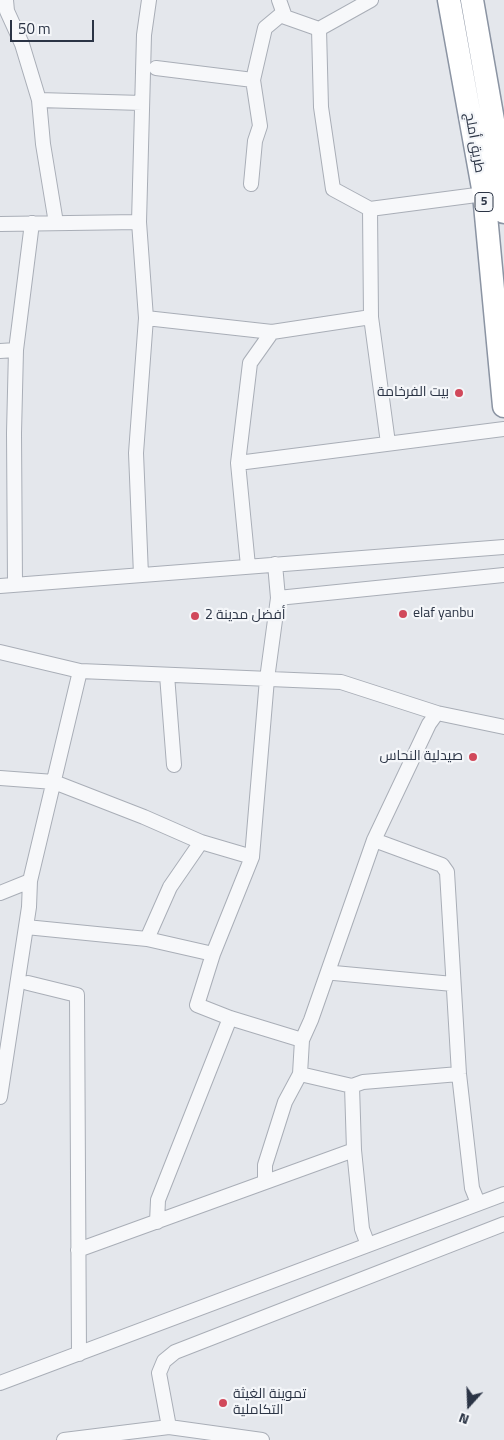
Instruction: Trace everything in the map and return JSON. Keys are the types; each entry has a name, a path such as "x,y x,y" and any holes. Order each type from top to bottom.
{"highway":[{"name":"طريق أملج","path":"449,0 484,194 504,406"},
{"name":"طريق أملج","path":"472,0 502,166 504,212"}],"street":[{"path":"141,575 136,453 146,318 139,222 144,35 149,0"},
{"path":"281,6 285,17 319,28 372,0"},
{"path":"4,6 22,44 39,100 43,144 56,222"},
{"path":"251,184 255,141 260,126 253,80 265,28 281,6"},
{"path":"319,28 321,107 333,189 370,209 484,194"},
{"path":"156,68 253,80"},
{"path":"39,100 142,102"},
{"path":"370,209 371,317 388,443"},
{"path":"0,224 139,222"},
{"path":"15,584 7,433 32,223"},
{"path":"146,318 272,332 371,317"},
{"path":"248,566 238,463 250,363 272,332"},
{"path":"0,351 16,350"},
{"path":"238,463 504,429"},
{"path":"0,586 504,547"},
{"path":"275,564 278,598 268,679 252,858 213,954 197,1005 230,1018 302,1040"},
{"path":"278,598 504,575"},
{"path":"0,652 80,671 341,682 436,713 504,727"},
{"path":"0,1097 30,907 30,882 80,671"},
{"path":"167,675 174,765"},
{"path":"265,1181 265,1165 285,1102 300,1074 302,1040 311,1020 374,840 436,713"},
{"path":"0,778 54,782 144,817 201,842 252,858"},
{"path":"374,840 442,865 447,872 459,1074 472,1188 478,1203"},
{"path":"147,938 170,887 201,842"},
{"path":"0,892 30,882"},
{"path":"26,927 147,938 213,954"},
{"path":"334,973 453,984"},
{"path":"28,983 77,995 79,1354"},
{"path":"157,1222 158,1200 230,1018"},
{"path":"300,1074 352,1086 363,1082 459,1074"},
{"path":"352,1086 354,1150 362,1229 368,1245"},
{"path":"78,1250 354,1150"},
{"path":"0,1383 504,1194"},
{"path":"169,1428 159,1373 164,1361 175,1352 504,1224"},
{"path":"64,1440 169,1428 262,1440"}],"place":[{"name":"بيت الفرخامة","path":"459,393"},
{"name":"elaf yanbu","path":"403,614"},
{"name":"2 أفضل مدينة","path":"195,616"},
{"name":"صيدلية النحاس","path":"473,757"},
{"name":"تموينة الغيثة التكاملية","path":"223,1403"}]}
